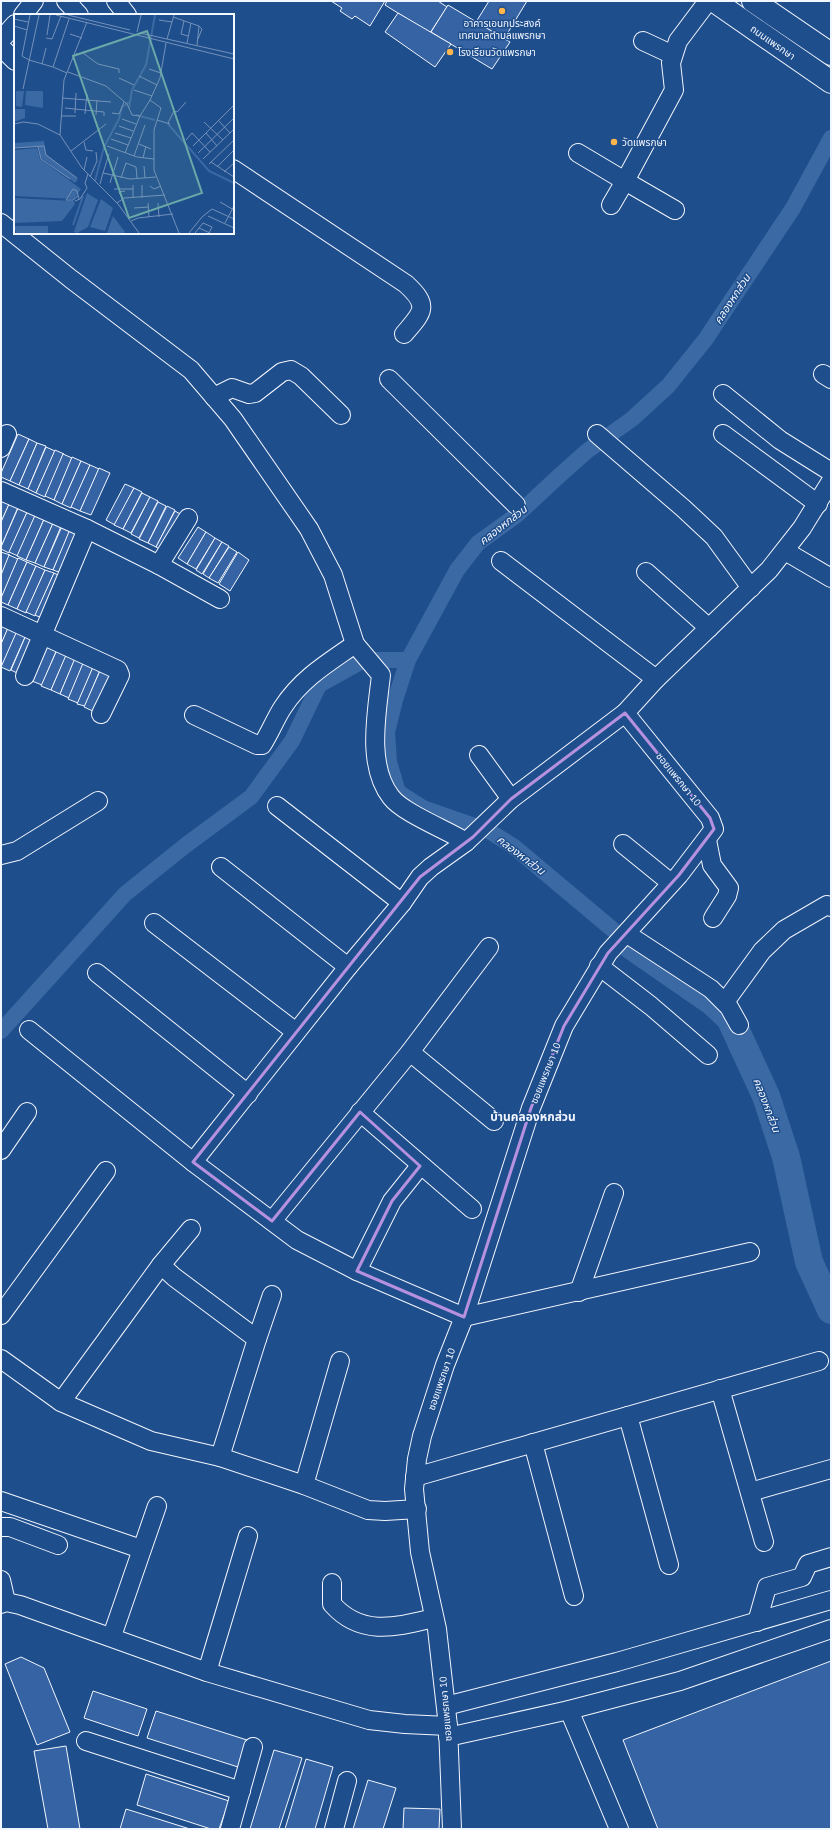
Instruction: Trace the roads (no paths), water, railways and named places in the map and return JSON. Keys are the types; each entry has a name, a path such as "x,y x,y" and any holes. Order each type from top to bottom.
{"main road":[{"name":"ถนนแพรกษา","path":"714,1 831,82"},
{"path":"753,1 831,54"}],"street":[{"path":"24,14 34,1"},
{"path":"66,1 78,14"},
{"path":"116,1 126,14"},
{"path":"611,205 674,90 671,63 678,41 708,1"},
{"path":"1,40 14,25"},
{"path":"643,41 673,55"},
{"path":"1,47 14,60"},
{"path":"578,153 675,210"},
{"path":"234,170 406,284 418,295 422,305 420,315 404,334"},
{"path":"1,223 14,233"},
{"path":"15,234 71,279 221,393 233,419 309,530 333,575 358,649 381,675 374,741 381,779 391,797 413,814 469,840"},
{"path":"221,393 252,394 282,372 291,370 301,376 341,415"},
{"path":"389,379 516,505"},
{"path":"723,394 780,440 831,472"},
{"path":"597,434 683,508 714,537 751,588"},
{"path":"723,434 818,504"},
{"path":"194,1162 296,1032 402,903 420,877 430,867 469,840 506,804 625,713 656,679 751,588 785,551 818,504 831,481"},
{"path":"1,491 87,529 159,565 220,599"},
{"path":"159,565 188,518"},
{"path":"25,676 87,529"},
{"path":"785,551 831,578"},
{"path":"501,561 656,679"},
{"path":"646,572 709,628"},
{"path":"1,616 43,634 120,671 120,675 101,714"},
{"path":"194,715 252,743 262,745 283,707 313,672 358,649"},
{"name":"ซอยแพรกษา 10","path":"452,1829 446,1706 437,1629 420,1552 414,1489 422,1436 445,1365 464,1317 531,1108 564,1026 599,966 671,883 707,840 714,829 710,818 625,713"},
{"path":"479,755 506,804"},
{"path":"1,855 17,851 98,801"},
{"path":"277,806 402,903"},
{"path":"707,840 712,865 729,888 727,896 713,918"},
{"path":"623,844 671,883"},
{"path":"220,867 348,968"},
{"path":"725,1002 762,951 784,930 827,904 831,907"},
{"path":"154,923 296,1032"},
{"path":"627,934 711,989 725,1002 739,1025"},
{"path":"272,1221 410,1052 489,947"},
{"path":"599,966 651,1006 708,1055"},
{"path":"97,973 248,1094"},
{"path":"29,1030 194,1162 297,1240 357,1270 464,1317 750,1252"},
{"path":"410,1052 494,1121"},
{"path":"1,1150 27,1112"},
{"path":"360,1112 420,1166 472,1209"},
{"path":"357,1270 392,1201 420,1166"},
{"path":"1,1315 106,1171"},
{"path":"579,1292 614,1193"},
{"path":"61,1402 161,1265 192,1229"},
{"path":"161,1265 174,1277 257,1339"},
{"path":"220,1457 272,1295"},
{"path":"1,1359 61,1402 151,1441 220,1457 304,1485 368,1510 385,1511 417,1509"},
{"path":"304,1485 340,1361"},
{"path":"415,1477 819,1361"},
{"path":"720,1389 764,1542"},
{"path":"628,1416 669,1565"},
{"path":"533,1443 574,1596"},
{"path":"750,1492 831,1469"},
{"path":"1,1502 140,1550"},
{"path":"112,1636 140,1550 157,1506"},
{"path":"1,1527 10,1527 58,1544"},
{"path":"206,1672 248,1536"},
{"path":"757,1622 767,1588 802,1577 808,1564 831,1557"},
{"path":"1,1580 4,1603 20,1605 112,1636 206,1672 369,1720 448,1731 570,1710 680,1680 831,1629"},
{"path":"332,1583 332,1604 341,1614 358,1624 374,1627 398,1626 434,1618"},
{"path":"446,1706 617,1662 831,1600"},
{"path":"570,1710 619,1829"},
{"path":"86,1741 241,1791"},
{"path":"230,1829 253,1747"},
{"path":"334,1829 347,1781"}],"waterway":[{"name":"คลองหกส่วน","path":"612,929 513,846 489,831 423,808 398,792 389,762 387,732 395,700 408,660 457,570 478,543 518,514 587,451 632,419 668,386 705,340 793,208 831,138"},
{"path":"1,1031 125,894 186,845 251,797 292,741 319,685 364,660 408,660"},
{"name":"คลองหกส่วน","path":"632,946 713,1002 730,1018 766,1096 786,1157 809,1262 831,1310"}],"place":[{"name":"อาคารเอนกประสงค์ เทศบาลตำบลแพรกษา","path":"502,11"},
{"name":"โรงเรียนวัดแพรกษา","path":"450,52"},
{"name":"วัดแพรกษา","path":"614,142"}],"district":[{"name":"บ้านคลองหกส่วน","path":"533,1117"}]}
